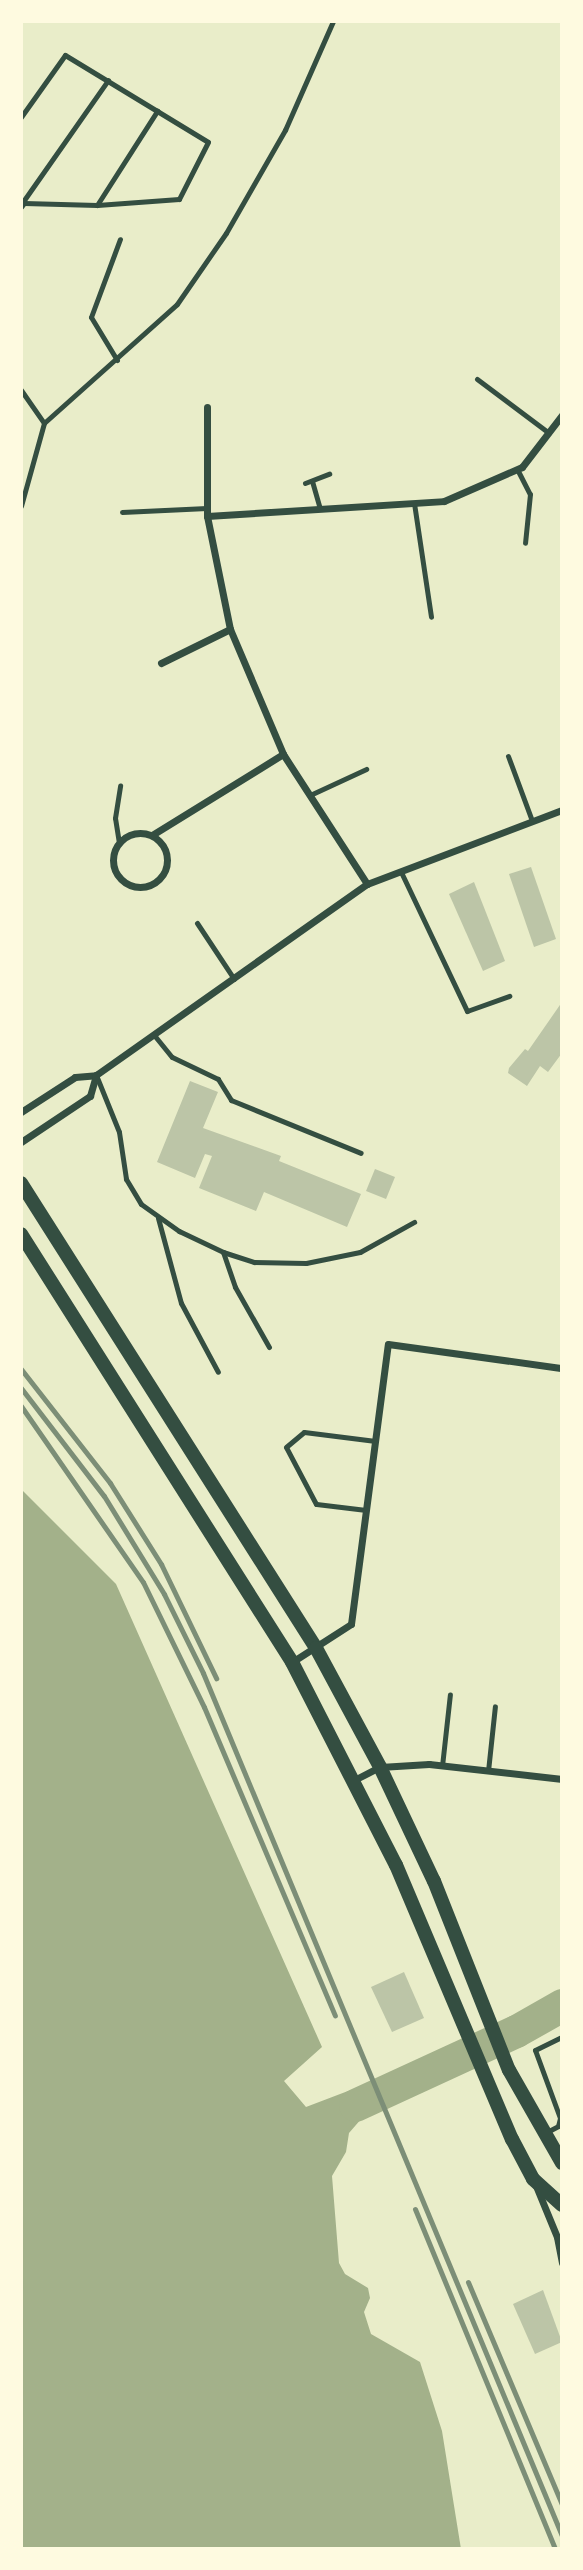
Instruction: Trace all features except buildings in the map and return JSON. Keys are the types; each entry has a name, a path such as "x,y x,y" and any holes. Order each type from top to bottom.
{"main road":[{"path":"21,1183 316,1648 380,1767 484,2004 509,2070 558,2159"},
{"path":"21,1234 292,1662 356,1779 533,2179 562,2205"}],"street":[{"path":"207,407 206,516 230,629 283,754 368,884"},
{"path":"206,516 444,501 517,469 562,415"},
{"path":"161,663 230,629"},
{"path":"152,835 165,848 167,865 159,880 143,887 126,883 115,870 118,843 134,833 152,835 283,754"},
{"path":"21,1112 75,1077 96,1075 368,884 562,810"},
{"path":"21,1142 90,1097 96,1075"},
{"path":"292,1662 351,1624 388,1344 562,1368"},
{"path":"356,1779 380,1767 442,1766 562,1779"},
{"path":"533,2179 557,2237 562,2263"}],"lane":[{"path":"21,506 44,423 177,304 226,233 285,130 333,21"},
{"path":"21,117 65,55 208,142 179,199 97,205 22,204"},
{"path":"22,204 108,80"},
{"path":"97,205 157,111"},
{"path":"117,360 91,317 120,239"},
{"path":"477,379 549,433"},
{"path":"21,390 44,423"},
{"path":"517,469 530,494 525,543"},
{"path":"304,483 329,474"},
{"path":"312,481 320,509"},
{"path":"414,503 431,617"},
{"path":"122,512 207,508"},
{"path":"508,756 531,821"},
{"path":"310,795 366,769"},
{"path":"118,843 115,818 120,785"},
{"path":"401,872 467,1011 509,996"},
{"path":"197,923 234,979"},
{"path":"154,1035 172,1057 218,1079 231,1100 360,1153"},
{"path":"96,1075 119,1132 126,1179 141,1204 158,1218 223,1252 254,1262 306,1263 360,1252 414,1222"},
{"path":"158,1218 181,1303 218,1372"},
{"path":"223,1252 235,1287 270,1348"},
{"path":"366,1510 316,1504 286,1447 304,1432 375,1441"},
{"path":"442,1766 450,1694"},
{"path":"488,1771 495,1706"},
{"path":"542,2134 558,2126 561,2118 535,2050 562,2037"}],"shaded area":[{"path":"21,1489 116,1584 322,2047 284,2081 306,2107 348,2091 362,2118 349,2133 346,2152 332,2176 339,2263 345,2274 368,2288 370,2298 364,2312 371,2334 420,2362 442,2431 461,2549 21,2549"}],"waterway":[{"path":"355,2105 516,2031 562,2005"}],"railway":[{"path":"21,1369 110,1483 161,1564 216,1678"},
{"path":"21,1388 104,1496 164,1594 203,1673 562,2536"},
{"path":"21,1406 143,1582 204,1707 335,2015"},
{"path":"415,2209 555,2549"},
{"path":"468,2282 562,2504"}]}
